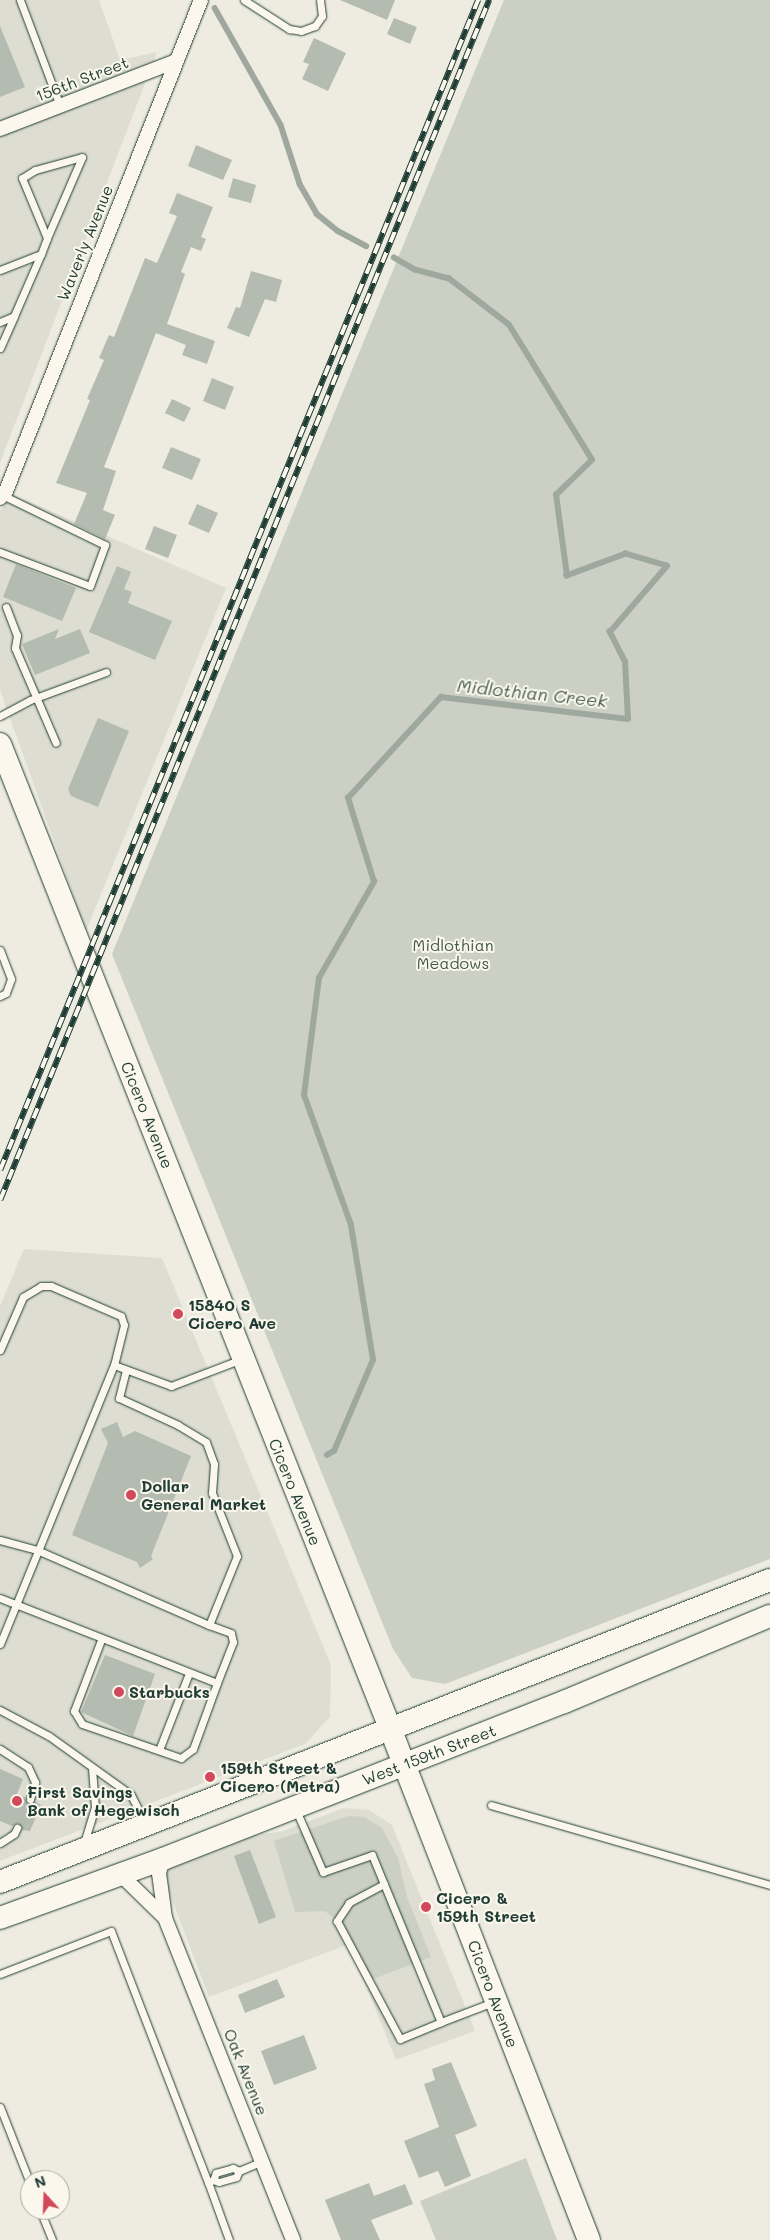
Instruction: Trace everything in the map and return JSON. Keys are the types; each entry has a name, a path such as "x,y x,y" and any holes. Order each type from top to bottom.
{"main road":[{"name":"Cicero Avenue","path":"0,744 390,1728 589,2240"},
{"path":"0,1882 770,1580"},
{"name":"West 159th Street","path":"0,1918 163,1859 564,1702 770,1616"}],"street":[{"name":"Waverly Avenue","path":"1,496 201,0"},
{"name":"156th Street","path":"0,129 176,61"},
{"name":"Oak Avenue","path":"163,1859 159,1873 165,1918 293,2240"},
{"name":"Oak Avenue","path":"121,1875 165,1918"}],"lane":[{"path":"20,0 60,106"},
{"path":"244,0 289,29 301,31 315,26 322,16 320,0"},
{"path":"0,348 82,157 35,170 22,178 47,238"},
{"path":"0,270 40,254"},
{"path":"0,322 14,316"},
{"path":"0,552 90,586 105,545 1,496"},
{"path":"6,607 17,635 16,648 32,691 38,697 56,744"},
{"path":"0,716 38,697 106,672"},
{"path":"0,950 12,979 6,993 0,996"},
{"path":"0,1350 23,1297 41,1286 51,1286 121,1316 124,1325 114,1365 0,1644"},
{"path":"114,1365 171,1386 243,1358"},
{"path":"126,1370 120,1398 178,1425 206,1442 214,1464 212,1493 237,1556 209,1625"},
{"path":"0,1540 37,1550 231,1633 233,1642 193,1749 181,1758 82,1724 77,1719 74,1711 101,1640"},
{"path":"0,1598 101,1640 217,1683"},
{"path":"159,1750 189,1673"},
{"path":"0,1710 49,1736 131,1795 146,1824"},
{"path":"0,1749 28,1767 35,1782 30,1800"},
{"path":"82,1849 95,1808 92,1768"},
{"path":"491,1805 770,1884"},
{"path":"295,1807 323,1872 372,1855 441,2022"},
{"path":"0,1843 14,1834 17,1828"},
{"path":"384,1884 349,1903 337,1921 400,2039 496,2001"},
{"path":"0,1974 111,1931 210,2181 229,2240"},
{"path":"0,2107 25,2170"},
{"path":"210,2181 216,2173 233,2168 239,2171 262,2161"},
{"path":"44,2220 52,2240"}],"shaded area":[{"path":"0,0 99,0 120,60 157,52 0,463"},
{"path":"14,495 226,588 86,931 0,690 0,510"},
{"path":"24,1249 162,1258 331,1665 330,1717 305,1744 0,1861 0,1306"},
{"path":"344,1808 369,1810 392,1825 475,2031 396,2060 349,1944 209,1997 161,1871 247,1837 283,1831"}],"green space":[{"name":"Midlothian Meadows","path":"504,0 770,0 770,1559 445,1684 412,1678 393,1649 112,954"},
{"path":"348,1816 364,1817 382,1828 398,1858 407,1897 431,1957 365,1982 337,1921 325,1911 295,1912 274,1841"},
{"path":"526,2158 557,2240 436,2240 420,2201"}],"building":[{"path":"340,0 395,0 387,20"},
{"path":"394,18 417,27 410,44 387,34"},
{"path":"0,26 25,87 0,97"},
{"path":"314,38 346,53 328,91 302,79 309,64 303,62"},
{"path":"196,145 232,160 223,180 188,166"},
{"path":"233,178 256,185 251,203 228,197"},
{"path":"177,193 213,207 201,237 206,239 201,251 191,247 181,272 185,274 167,324 215,341 207,364 182,355 186,345 156,333 104,467 116,471 103,510 115,515 105,539 74,524 87,493 56,483 90,400 87,399 104,360 99,358 109,335 114,337 145,258 157,263 177,216 169,213"},
{"path":"251,271 282,280 276,302 265,299 249,337 227,328 236,307 240,308"},
{"path":"212,378 234,387 225,410 203,401"},
{"path":"172,399 191,408 184,422 165,413"},
{"path":"171,447 201,459 192,480 162,468"},
{"path":"197,504 218,513 209,533 188,524"},
{"path":"154,526 177,535 168,558 145,549"},
{"path":"16,564 76,588 62,621 3,597"},
{"path":"117,566 131,572 124,589 132,592 128,603 172,621 155,660 89,632"},
{"path":"59,629 55,639 80,629 90,653 35,675 22,644"},
{"path":"98,718 129,731 98,807 71,796 68,789"},
{"name":"Dollar General Market","path":"117,1422 123,1437 135,1431 191,1456 151,1556 153,1559 140,1568 137,1562 72,1535 108,1443 101,1429"},
{"name":"Starbucks","path":"105,1655 155,1674 133,1736 81,1712"},
{"name":"First Savings Bank of Hegewisch","path":"0,1769 23,1779 17,1794 25,1797 28,1804 35,1801 41,1805 30,1831 22,1830 19,1823 12,1826 0,1821"},
{"path":"250,1850 276,1917 259,1924 234,1856"},
{"path":"277,1979 285,1997 245,2013 238,1995"},
{"path":"304,2035 317,2069 274,2085 261,2051"},
{"path":"451,2062 477,2126 455,2135 471,2176 445,2187 438,2171 419,2178 404,2141 439,2127 424,2084 435,2080 432,2069"},
{"path":"369,2183 374,2196 405,2184 413,2204 371,2220 380,2240 341,2240 325,2200"}],"waterway":[{"name":"Midlothian Creek","path":"215,8 281,125 300,184 317,214 338,231 366,246"},
{"name":"Midlothian Creek","path":"327,1455 334,1451 373,1360 351,1225 304,1095 319,978 374,882 348,798 441,697 628,719 625,662 610,632 667,566 626,554 567,576 556,495 592,460 509,325 449,279 415,270 394,258"}],"railway":[{"path":"0,1170 478,0"},
{"path":"0,1200 489,0"}],"place":[{"name":"15840 S Cicero Ave","path":"178,1314"},
{"name":"Dollar General Market","path":"131,1495"},
{"name":"Starbucks","path":"119,1692"},
{"name":"159th Street & Cicero (Metra)","path":"210,1777"},
{"name":"First Savings Bank of Hegewisch","path":"17,1801"},
{"name":"Cicero & 159th Street","path":"426,1907"}]}
